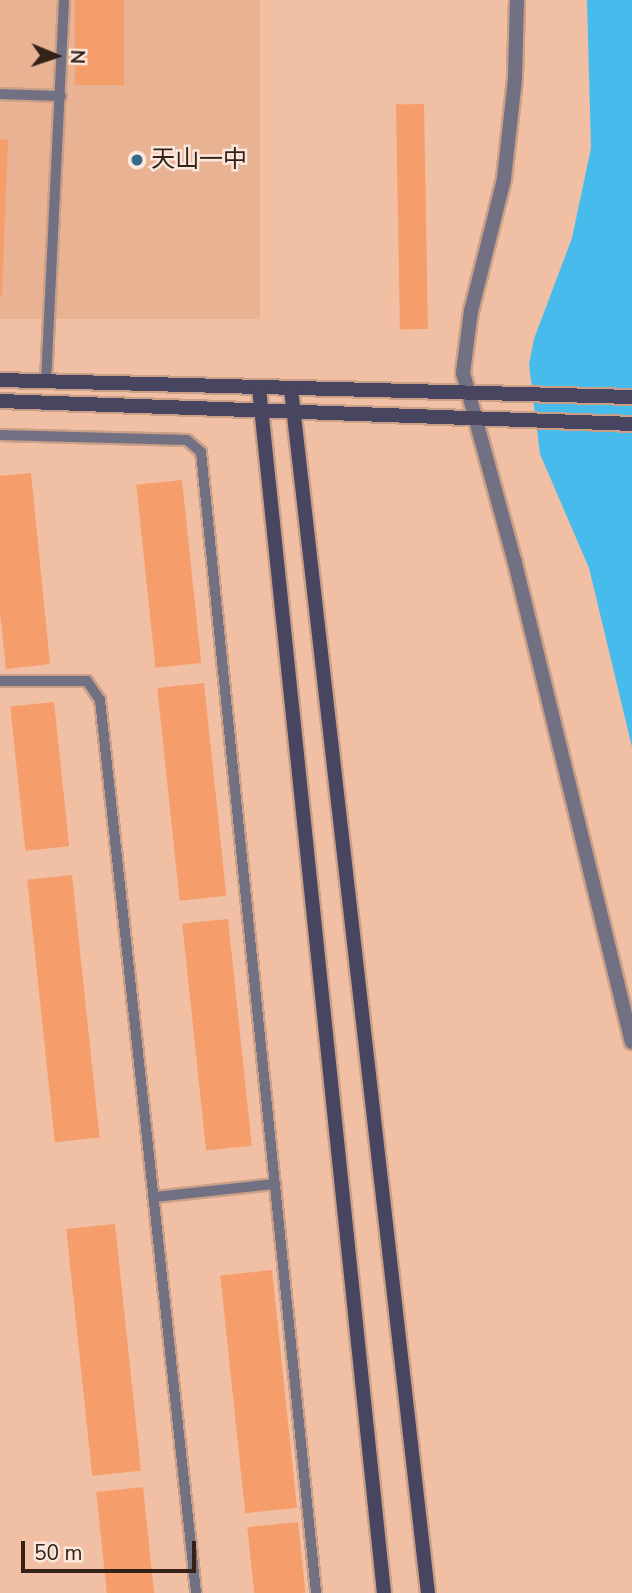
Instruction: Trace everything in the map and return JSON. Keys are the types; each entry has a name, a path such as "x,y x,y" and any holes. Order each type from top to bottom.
{"main road":[{"path":"0,380 632,397"},
{"path":"259,388 384,1593"},
{"path":"291,389 428,1593"},
{"path":"0,401 632,424"}],"street":[{"path":"517,0 515,79 504,179 468,323 462,359 467,394 480,420 632,1042"}],"lane":[{"path":"46,382 64,0"},
{"path":"0,94 61,96"},
{"path":"0,435 187,440 201,452 316,1593"},
{"path":"0,681 87,681 100,700 197,1593"},
{"path":"155,1197 275,1184"}],"shaded area":[{"name":"天山一中","path":"0,0 260,0 260,319 0,319"}],"water":[{"path":"587,0 632,0 632,747 589,568 540,454 529,364 534,339 572,238 591,148"}],"building":[{"path":"75,0 124,0 124,85 75,85"},
{"path":"396,104 424,104 428,329 400,329"},
{"path":"0,139 8,140 2,295 0,295"},
{"path":"31,473 50,664 6,669 0,612 0,476"},
{"path":"182,480 201,663 155,668 136,485"},
{"path":"204,683 226,896 180,901 157,688"},
{"path":"54,702 69,846 25,851 10,707"},
{"path":"72,875 100,1138 55,1142 27,880"},
{"path":"228,919 252,1146 206,1151 182,924"},
{"path":"115,1224 141,1471 92,1476 66,1229"},
{"path":"272,1270 297,1508 245,1513 220,1275"},
{"path":"143,1487 154,1593 107,1593 96,1492"},
{"path":"298,1522 305,1593 254,1593 247,1527"}],"place":[{"name":"天山一中","path":"137,160"}]}
